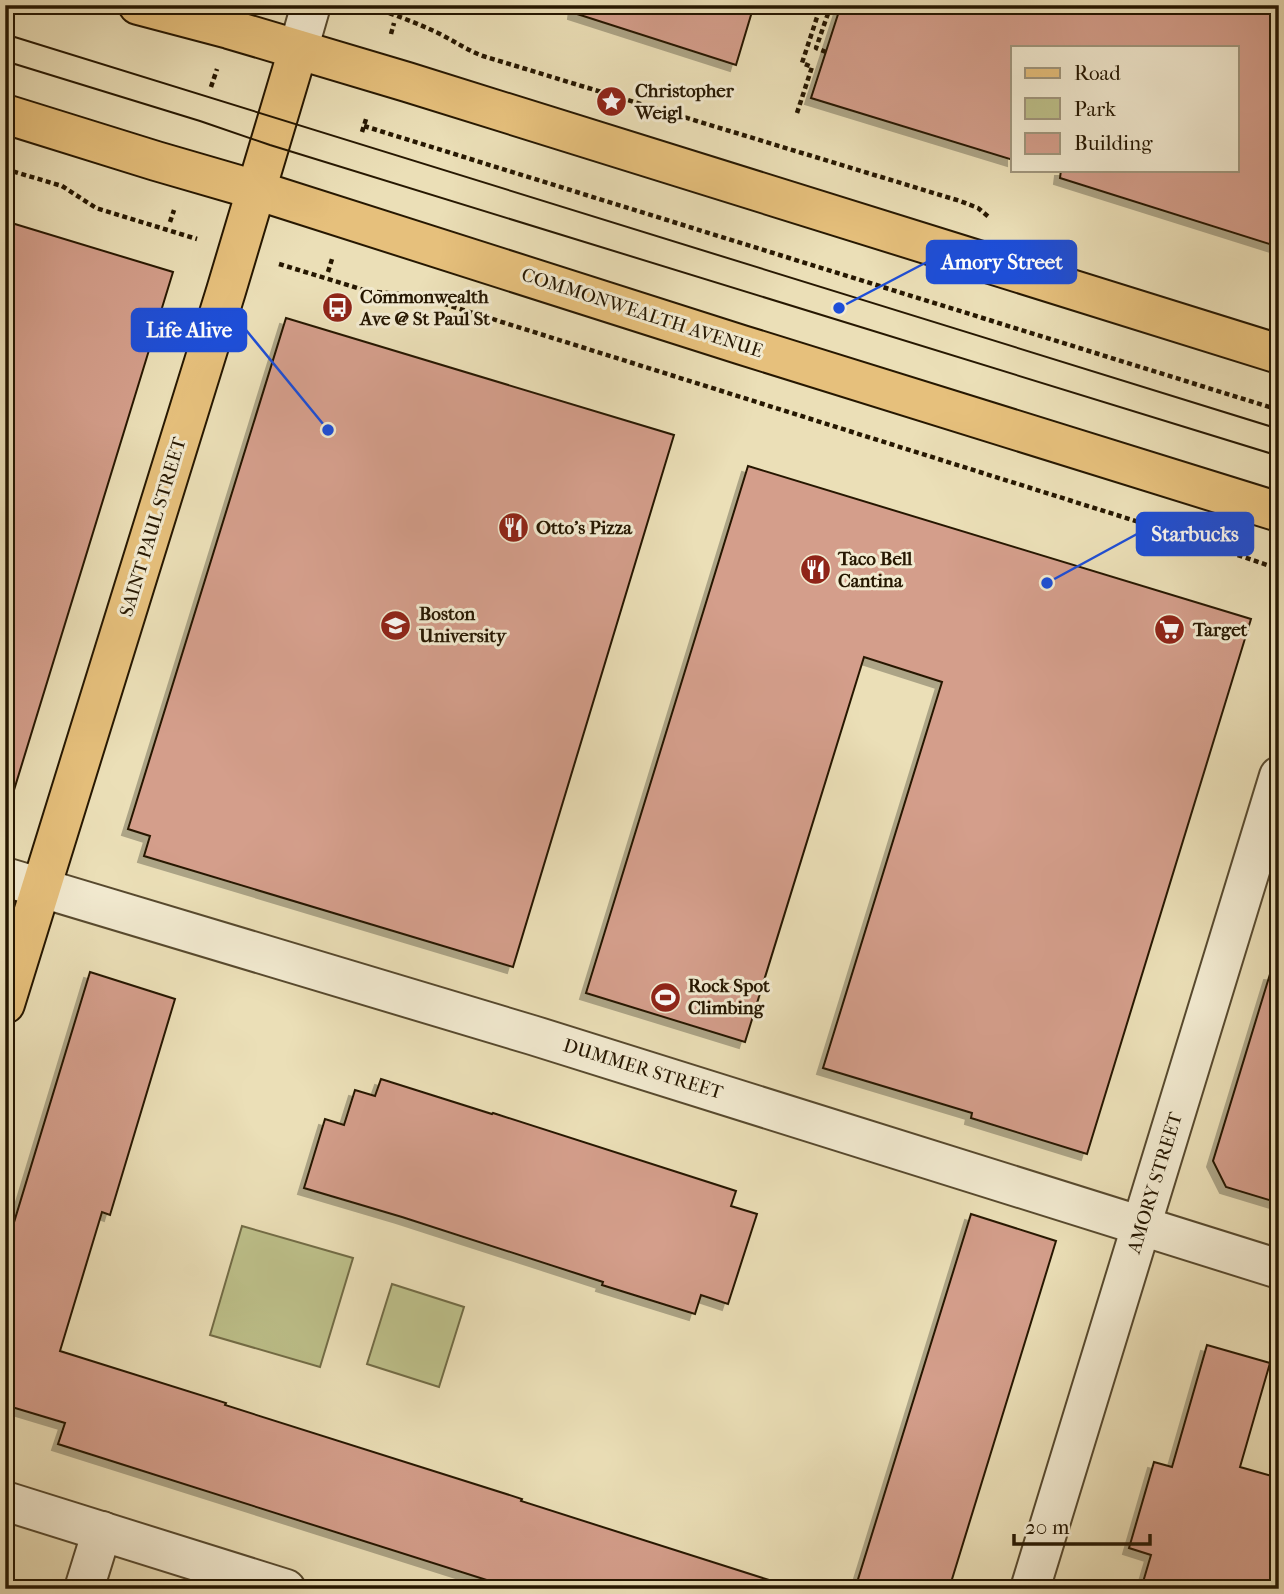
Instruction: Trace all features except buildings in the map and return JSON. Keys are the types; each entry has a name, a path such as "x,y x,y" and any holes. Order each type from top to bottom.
{"main road":[{"path":"138,5 420,86 1279,354"},
{"name":"SAINT PAUL STREET","path":"5,1004 298,50"},
{"name":"COMMONWEALTH AVENUE","path":"5,114 156,162 256,190 1279,512"}],"street":[{"path":"298,50 311,5"},
{"name":"AMORY STREET","path":"1030,1589 1279,776"},
{"name":"DUMMER STREET","path":"5,877 545,1039 1279,1269"},
{"path":"5,1501 286,1589"},
{"path":"84,1589 102,1531"}],"path":[{"path":"365,5 422,26"},
{"path":"797,113 812,67 802,63 821,5"},
{"path":"826,52 816,48 831,5"},
{"path":"211,87 217,69"},
{"path":"362,132 367,116"},
{"path":"364,126 1279,410"},
{"path":"5,169 62,186 96,208 140,221"},
{"path":"328,272 333,255"},
{"path":"287,267 367,291 419,296 1158,528 1279,569"}],"green space":[{"path":"242,1226 353,1258 320,1367 210,1335"},
{"path":"392,1284 464,1307 439,1387 367,1364"}],"tram line":[{"path":"5,34 1279,429"},
{"path":"5,61 1279,456"}],"place":[{"name":"Christopher Weigl","path":"612,102"},
{"name":"Commonwealth Ave @ St Paul St","path":"337,308"},
{"name":"Amory Street","path":"839,308"},
{"name":"Life Alive","path":"328,430"},
{"name":"Otto's Pizza","path":"513,528"},
{"name":"Taco Bell Cantina","path":"815,570"},
{"name":"Starbucks","path":"1047,583"},
{"name":"Boston University","path":"396,625"},
{"name":"Target","path":"1170,630"},
{"name":"Rock Spot Climbing","path":"665,997"}]}
